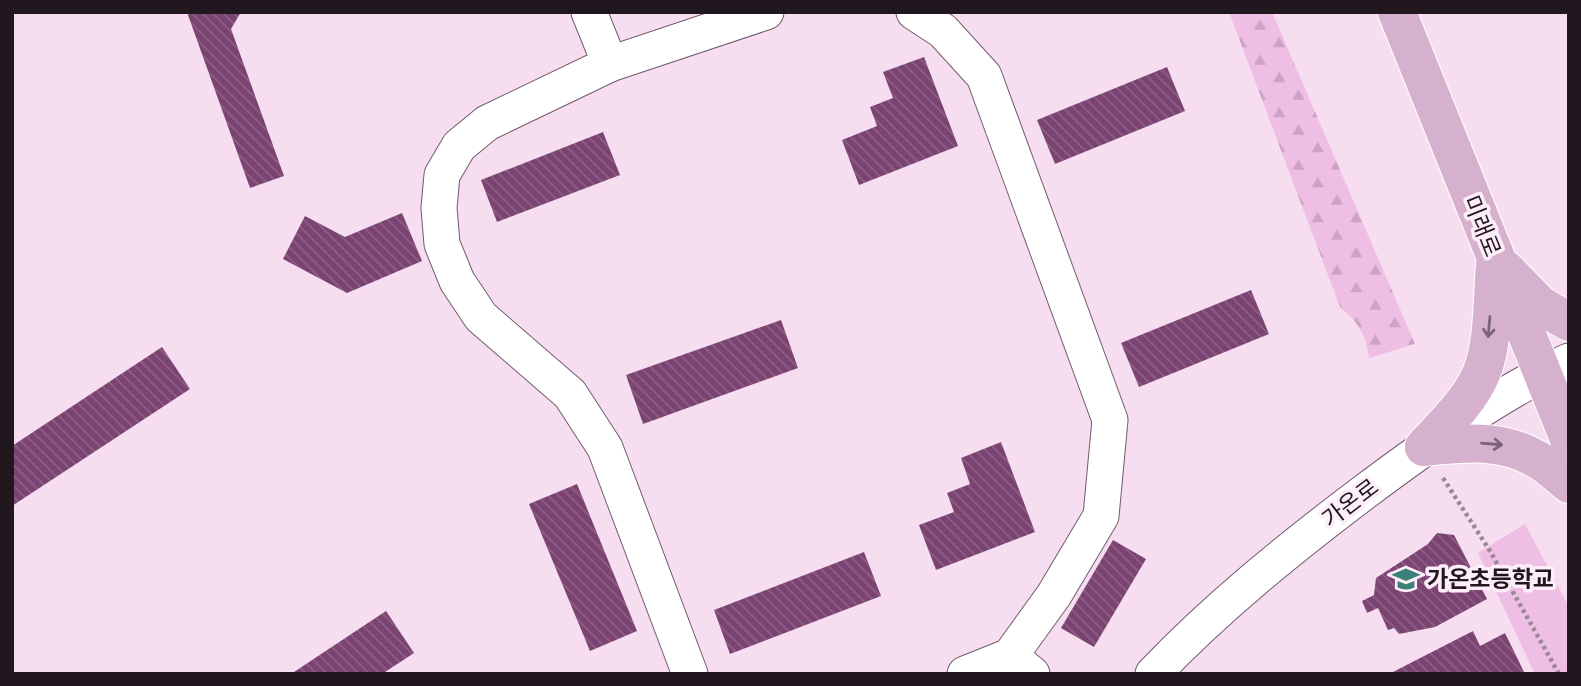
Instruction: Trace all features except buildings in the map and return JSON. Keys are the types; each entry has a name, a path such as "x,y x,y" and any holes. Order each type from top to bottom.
{"main road":[{"name":"미래로","path":"1397,12 1495,259 1555,367 1569,439"},
{"path":"1495,259 1540,305 1569,322"},
{"path":"1424,447 1465,400 1482,373 1488,344 1495,259"},
{"path":"1424,447 1473,442 1505,445 1539,460 1569,484"}],"street":[{"path":"589,12 610,64"},
{"path":"690,674 605,448 570,394 481,317 457,281 442,244 439,208 442,175 458,146 486,123 610,64 766,12"},
{"path":"914,12 943,32 984,76 1110,420 1101,516 1054,595 1021,665 965,674"},
{"name":"가온로","path":"1153,674 1188,637 1292,547 1424,447 1555,367"}],"path":[{"path":"1424,447 1490,551 1559,674"}],"green space":[{"path":"1229,12 1272,12 1415,344 1369,358 1360,329 1340,307"},
{"path":"1525,524 1569,607 1569,674 1535,674 1478,553"}],"place":[{"name":"가온초등학교","path":"1406,579"}]}
